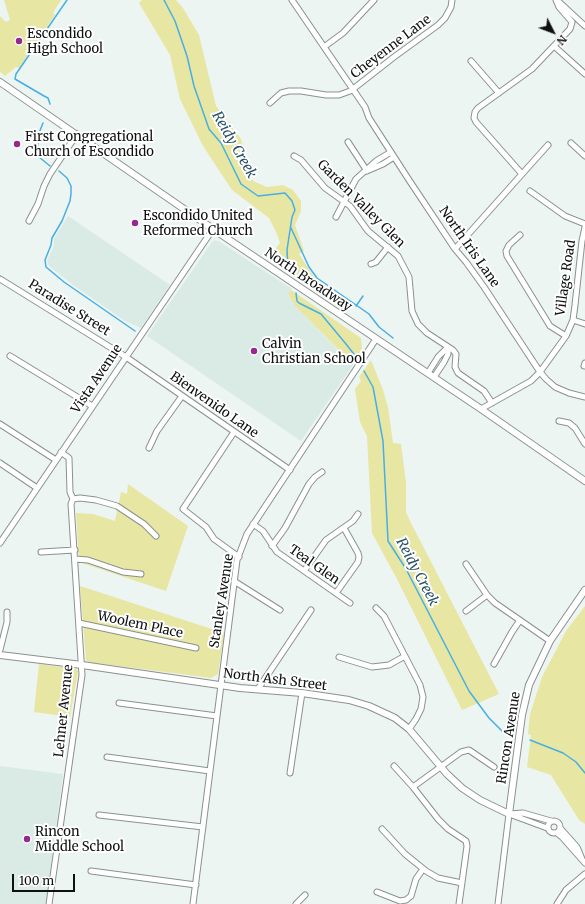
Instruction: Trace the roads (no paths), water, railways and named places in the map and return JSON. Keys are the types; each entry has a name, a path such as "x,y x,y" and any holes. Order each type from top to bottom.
{"main road":[{"name":"North Broadway","path":"0,82 213,229 434,377 585,481"},
{"name":"Rincon Avenue","path":"509,814 522,715 529,685 550,641 585,590"},
{"name":"North Ash Street","path":"0,655 221,685 302,693 349,700 369,706 395,718 409,728 442,766 447,774 462,788 480,800 509,814"}],"street":[{"name":"North Iris Lane","path":"292,0 365,107 369,118 455,249 484,287 540,372 546,380 555,387 569,393 585,397"},
{"path":"324,47 342,34 374,0"},
{"name":"Cheyenne Lane","path":"270,103 281,93 289,91 339,95 353,90 394,57 438,25 445,18 451,7 452,0"},
{"path":"557,0 585,26"},
{"path":"522,174 474,118 475,112 478,108 532,69 570,29 572,22 559,7 557,0"},
{"path":"554,46 585,74"},
{"path":"471,61 499,93"},
{"path":"29,221 38,204 50,174 77,134"},
{"path":"348,142 367,171"},
{"path":"571,143 585,156"},
{"path":"455,249 548,145"},
{"path":"336,216 356,179 367,171 376,161 391,152"},
{"name":"Garden Valley Glen","path":"294,156 301,160 325,188 354,211 368,231 398,256 407,271 410,285 412,311 418,324 424,330 453,350 456,354 457,359 455,367 458,373 484,391 492,403"},
{"path":"367,171 394,157"},
{"path":"530,191 565,216 585,225"},
{"name":"Village Road","path":"481,409 531,380 540,372 566,336 573,320 585,225"},
{"name":"Vista Avenue","path":"0,543 213,229"},
{"path":"520,235 509,245 506,250 507,256 550,326 566,336"},
{"path":"370,264 376,262 388,247"},
{"name":"Paradise Street","path":"0,279 126,357"},
{"path":"573,320 585,324"},
{"name":"Stanley Avenue","path":"193,904 234,581 239,557 247,534 253,524 376,339"},
{"path":"428,373 438,357 448,347"},
{"path":"434,377 448,354 448,347"},
{"path":"10,356 92,406"},
{"name":"Bienvenido Lane","path":"126,357 290,470"},
{"path":"149,448 157,431 182,396"},
{"path":"559,420 569,423 575,428 585,444"},
{"path":"0,424 56,460"},
{"path":"234,432 183,510 206,527 214,539 239,557"},
{"name":"Lehner Avenue","path":"49,904 80,689 82,665 76,559 71,504 73,499 70,492 69,458 61,452"},
{"path":"0,463 37,488"},
{"path":"272,546 285,528 309,484 322,472"},
{"path":"73,499 80,498 96,500 117,506 144,524 156,536"},
{"path":"304,572 326,540 353,521 358,514"},
{"name":"Teal Glen","path":"253,524 263,531 277,552 350,603"},
{"path":"336,593 358,562 359,557 344,528"},
{"path":"41,552 75,550"},
{"path":"76,559 88,560 123,572 141,574"},
{"path":"466,564 487,595 550,641"},
{"path":"234,581 280,610"},
{"path":"466,611 487,595"},
{"path":"376,608 384,616 395,635 420,685 423,697 421,709 409,728"},
{"path":"258,689 311,610"},
{"path":"0,650 8,612"},
{"path":"494,664 520,620"},
{"name":"Woolem Place","path":"79,623 196,648"},
{"path":"339,657 372,667 389,665 406,656"},
{"path":"290,773 302,693"},
{"path":"119,703 217,716"},
{"path":"413,787 461,752 469,750 494,767"},
{"path":"107,757 210,771"},
{"path":"394,766 413,787 438,819 448,829 466,841 467,846 459,904"},
{"path":"509,814 523,813 551,822 557,822 560,824 560,828 577,847 584,861"},
{"path":"509,814 548,828 551,833 557,833 584,861"},
{"name":"Rincon Avenue","path":"498,904 509,814"},
{"path":"99,815 203,827"},
{"path":"548,828 548,824 551,822"},
{"path":"557,833 560,828"},
{"path":"382,829 405,854 423,869 438,878 462,883"},
{"path":"377,892 400,900 406,900 411,896 416,879 423,869"},
{"path":"92,871 196,885"},
{"path":"558,904 566,890 585,874"},
{"path":"296,904 305,895"}],"waterway":[{"path":"50,104 48,98 15,79 16,74 67,0"},
{"name":"Reidy Creek","path":"164,0 175,21 187,56 194,86 209,129 221,143 241,184 258,196 285,193 292,201 295,210 292,217 287,250 288,268"},
{"path":"43,123 39,133 37,152 39,157 50,166"},
{"path":"59,171 67,178 71,186 71,194 70,201 62,221 52,238 45,260 46,267 64,282 135,331"},
{"path":"291,228 309,267 317,278 369,314 379,327 393,338"},
{"name":"Reidy Creek","path":"296,293 297,301 321,314 357,358"},
{"path":"356,306 363,296"},
{"name":"Reidy Creek","path":"364,371 373,387 383,441 388,541 406,569 469,691 489,718 502,731 510,736"},
{"name":"Reidy Creek","path":"530,740 563,753 576,762 585,773"}],"place":[{"name":"Escondido High School","path":"19,41"},
{"name":"First Congregational Church of Escondido","path":"17,144"},
{"name":"Escondido United Reformed Church","path":"135,223"},
{"name":"Calvin Christian School","path":"254,351"},
{"name":"Rincon Middle School","path":"27,839"}]}
